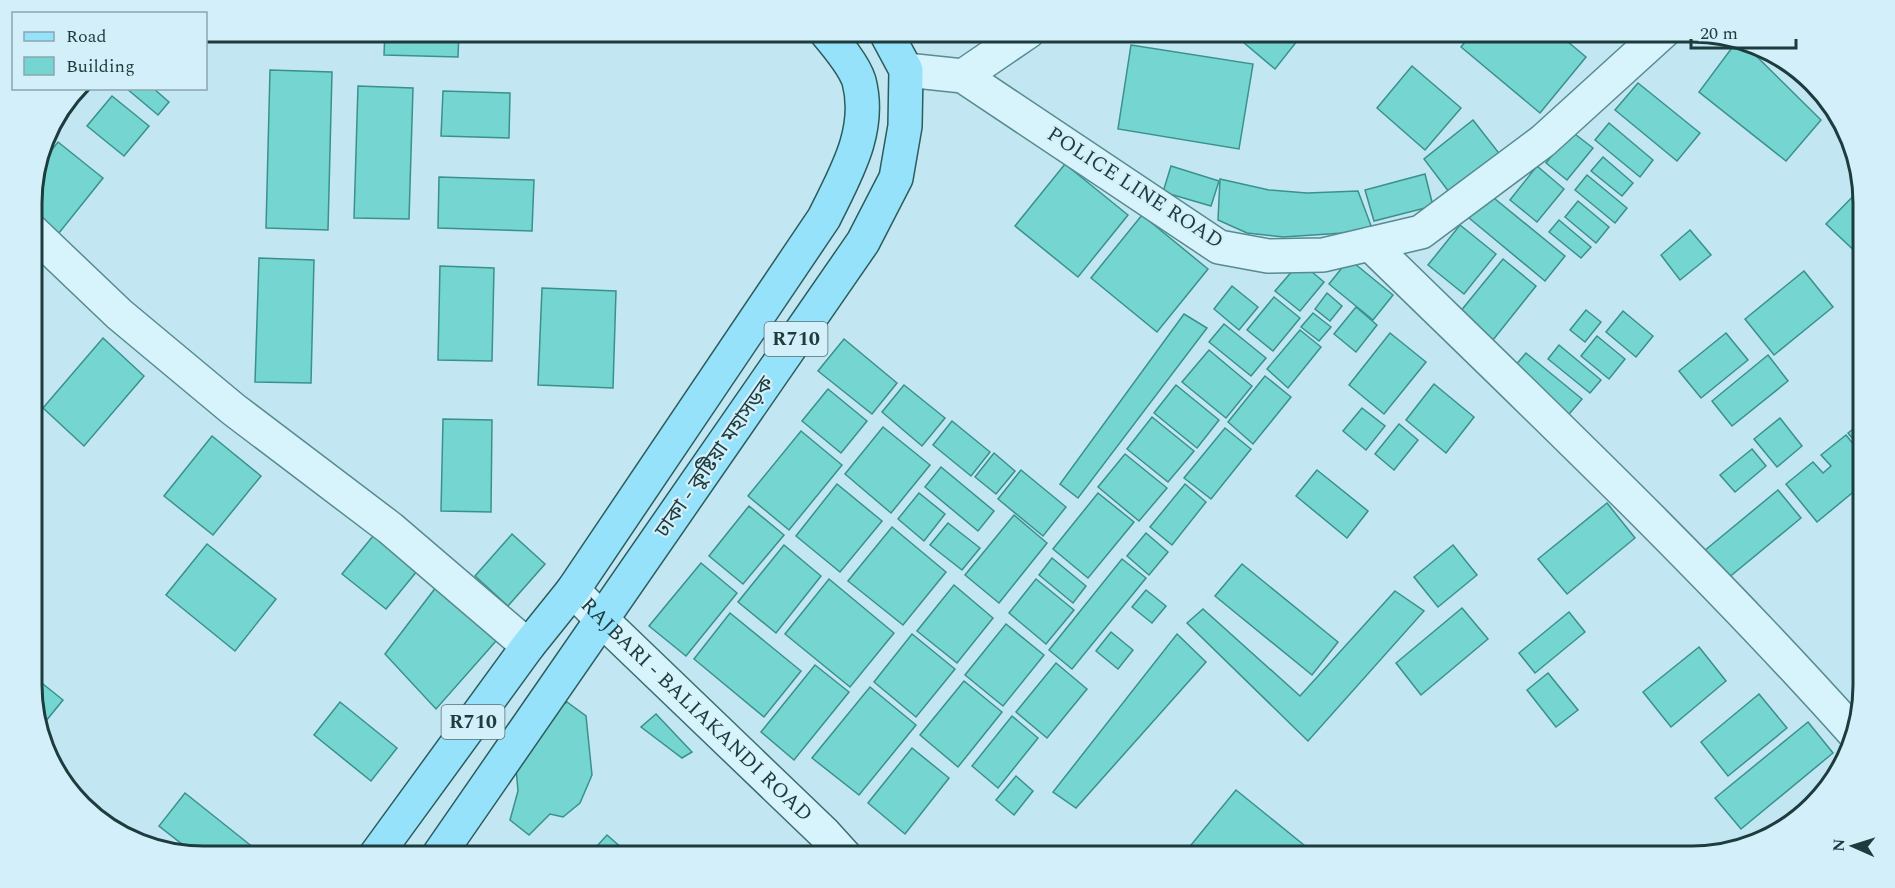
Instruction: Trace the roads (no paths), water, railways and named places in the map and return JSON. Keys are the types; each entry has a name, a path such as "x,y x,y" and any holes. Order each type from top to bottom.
{"main road":[{"name":"ঢাকা - কুষ্টিয়া মহাসড়ক","path":"573,590 824,218 853,160 862,120 858,80 834,42"},
{"name":"ঢাকা - কুষ্টিয়া মহাসড়ক","path":"602,620 863,242 896,178 905,126 906,70 891,42"},
{"name":"R710","path":"382,846 528,646 573,590"},
{"name":"R710","path":"445,846 602,620"}],"street":[{"path":"963,76 1014,42"},
{"name":"POLICE LINE ROAD","path":"906,70 963,76 1219,247 1268,256 1323,255 1421,232 1543,141 1653,42"},
{"path":"42,240 136,329 233,409 390,528 528,646"},
{"path":"1370,244 1627,494 1848,726"},
{"name":"RAJBARI - BALIAKANDI ROAD","path":"573,590 836,846"}]}
